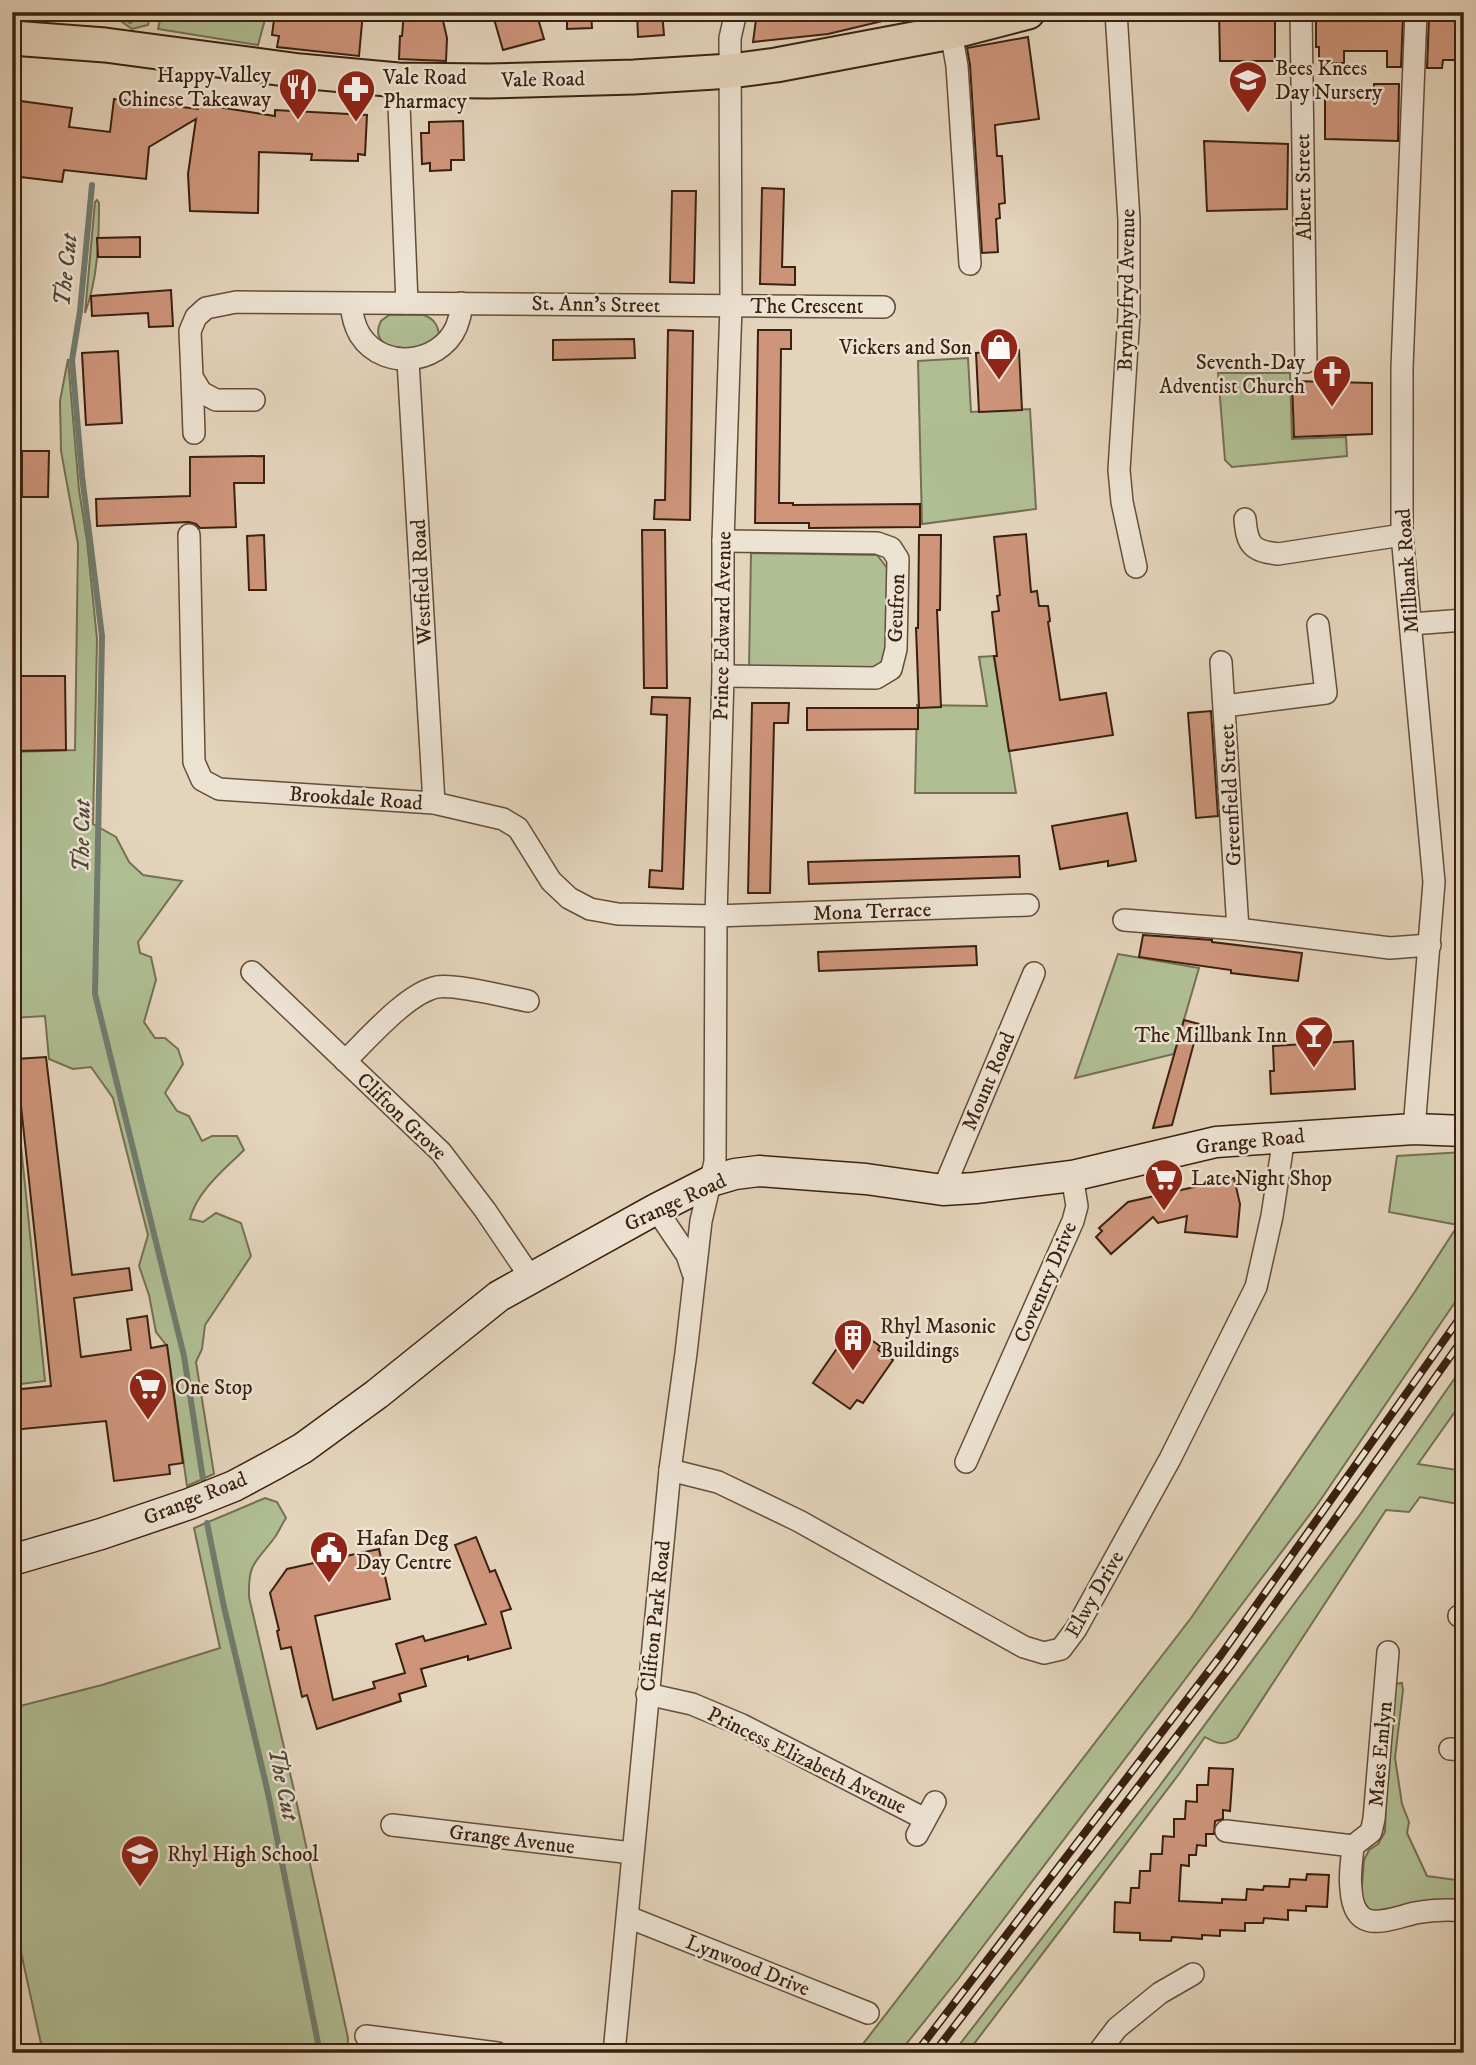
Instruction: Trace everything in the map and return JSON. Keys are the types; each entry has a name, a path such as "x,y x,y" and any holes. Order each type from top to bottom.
{"main road":[{"name":"Vale Road","path":"12,38 105,45 300,71 398,80 488,81 731,71 951,32 1028,12"},
{"name":"Grange Road","path":"12,1560 101,1534 234,1486 303,1448 377,1394 499,1296 711,1181 759,1171 866,1179 943,1190 975,1188 1072,1176 1216,1142 1414,1129 1464,1132"}],"street":[{"name":"Prince Edward Avenue","path":"711,1181 715,1162 716,916 723,676 723,541 731,306 730,38 736,12"},
{"name":"Brynhyfryd Avenue","path":"1116,12 1129,220 1129,314 1119,470 1122,502 1136,567"},
{"name":"Albert Street","path":"1301,12 1306,362"},
{"name":"Millbank Road","path":"1414,1129 1434,882 1402,535 1402,368 1416,12"},
{"path":"951,32 957,66 970,264"},
{"path":"398,80 407,303"},
{"path":"194,433 190,331 196,317 206,308 236,302 461,303 459,320 452,336 440,348 425,357 408,361 390,358 374,350 361,338 353,322 351,304"},
{"name":"St. Ann's Street","path":"461,303 731,306"},
{"name":"The Crescent","path":"731,306 884,307"},
{"name":"Westfield Road","path":"408,361 434,803"},
{"path":"192,377 201,392 216,400 254,400"},
{"path":"1245,519 1250,545 1263,552 1278,554 1402,535"},
{"name":"Brookdale Road","path":"189,535 194,762 202,780 219,789 434,803 503,819 518,828 551,881 569,898 590,909 618,914 716,916"},
{"name":"Geufron","path":"723,541 877,542 891,548 898,559 896,649 891,669 876,678 723,676"},
{"path":"1410,624 1464,620"},
{"name":"Greenfield Street","path":"1238,929 1224,706 1326,693 1318,625"},
{"path":"1220,662 1224,706"},
{"name":"Mona Terrace","path":"716,916 1028,905"},
{"path":"1124,920 1238,929 1390,948 1430,945"},
{"name":"Clifton Grove","path":"252,972 441,1152 531,1278"},
{"name":"Mount Road","path":"943,1190 1034,973"},
{"path":"345,1061 405,1003 437,987 454,987 528,1001"},
{"name":"Elwy Drive","path":"670,1470 718,1482 799,1521 1024,1647 1044,1653 1061,1650 1076,1629 1170,1459 1256,1287 1272,1216 1284,1137"},
{"name":"Coventry Drive","path":"966,1462 1073,1221 1077,1206 1072,1176"},
{"name":"Clifton Park Road","path":"614,2053 670,1470 701,1221 711,1181"},
{"path":"656,1209 687,1255 694,1275"},
{"name":"Maes Emlyn","path":"1353,1846 1371,1832 1374,1819 1388,1652"},
{"name":"Princess Elizabeth Avenue","path":"647,1694 692,1704 742,1725 925,1819"},
{"name":"Grange Avenue","path":"392,1825 632,1853"},
{"path":"1226,1831 1353,1846 1350,1891 1355,1909 1364,1919 1379,1923 1444,1909 1464,1911"},
{"name":"Lynwood Drive","path":"628,1917 868,2013"},
{"path":"1098,2053 1154,1985 1193,1974"},
{"path":"366,2036 497,2053"}],"green space":[{"path":"119,12 151,12 148,25 132,29 122,22"},
{"path":"162,12 185,12 185,15 206,19 208,13 233,18 234,12 257,15 258,12 267,12 258,45 158,29"},
{"path":"97,200 97,259 85,313 95,202"},
{"path":"389,315 424,315 435,323 439,335 432,347 395,351 378,335 381,321"},
{"path":"968,358 971,412 1030,409 1036,509 922,524 918,361"},
{"path":"68,359 79,490 97,639 93,824 116,837 129,862 143,875 182,881 138,942 140,953 151,957 156,980 144,1022 155,1038 165,1038 178,1049 183,1064 165,1093 177,1111 189,1116 202,1141 212,1136 237,1136 244,1150 205,1190 190,1219 203,1222 216,1213 241,1223 251,1256 205,1325 202,1349 196,1362 214,1474 187,1486 167,1346 156,1332 149,1295 139,1266 148,1235 113,1098 91,1067 73,1069 49,1059 45,1016 12,1018 12,752 75,750 78,544 61,451 60,401"},
{"path":"1218,373 1290,373 1292,439 1346,437 1347,456 1232,467 1225,460"},
{"path":"751,553 877,555 888,569 886,663 872,671 749,669"},
{"path":"994,656 1016,793 915,793 917,705 987,706 979,657"},
{"path":"1118,954 1199,968 1174,1054 1075,1078"},
{"path":"12,1058 45,1381 12,1385"},
{"path":"1464,1152 1464,1289 1317,1505 959,1978 899,2053 856,2053 1191,1618 1458,1225 1389,1212 1397,1156"},
{"path":"1464,1365 1464,1399 1418,1464 1464,1471 1464,1505 1420,1497 1409,1512 1386,1510 1237,1738 1221,1743 1205,1737 967,2053 953,2053 1158,1788 1359,1516"},
{"name":"Rhyl High School","path":"265,1498 277,1502 286,1518 252,1569 249,1597 348,2038 347,2053 43,2053 19,1943 12,1944 12,1708 102,1685 220,1648 194,1528"},
{"path":"1402,1683 1395,1758 1402,1804 1409,1822 1407,1833 1427,1876 1464,1881 1464,1904 1376,1912 1369,1909 1361,1898 1364,1860 1385,1832 1387,1759 1395,1684"}],"building":[{"path":"275,12 318,12 343,16 343,12 363,12 359,56 277,47 279,36 272,35"},
{"path":"404,12 441,12 447,38 446,61 399,59"},
{"path":"492,12 536,12 544,39 503,50"},
{"path":"567,12 591,12 592,28 567,29"},
{"path":"637,12 662,12 664,35 638,37"},
{"path":"757,12 890,12 891,19 828,34 753,42"},
{"path":"1219,12 1275,12 1275,61 1220,61"},
{"path":"1316,12 1400,12 1400,16 1403,16 1401,67 1387,67 1387,51 1344,51 1344,63 1319,63"},
{"path":"1429,17 1464,18 1464,46 1459,46 1459,60 1443,60 1442,68 1427,68"},
{"path":"1028,37 1039,119 995,125 997,156 1002,156 1005,203 999,204 1000,218 996,219 998,252 982,253 967,48"},
{"path":"1374,84 1399,84 1398,141 1325,139 1325,97 1374,99"},
{"path":"114,99 198,109 199,104 275,116 275,110 367,115 365,155 358,154 358,161 311,160 312,154 259,152 258,213 190,211 188,174 196,119 149,147 146,179 64,170 62,182 12,176 13,100 72,108 69,127 110,132"},
{"path":"463,121 464,160 451,160 451,170 430,171 430,163 422,164 421,133 429,133 429,122"},
{"path":"1204,141 1288,144 1287,209 1207,211"},
{"path":"762,188 784,189 782,267 795,267 795,285 760,284"},
{"path":"672,191 696,191 694,283 670,282"},
{"path":"140,237 140,257 98,257 97,238"},
{"path":"171,290 173,326 149,327 148,313 92,316 91,296"},
{"path":"668,330 693,331 690,520 654,519 655,500 665,500"},
{"path":"758,330 791,330 791,349 781,349 779,503 920,504 920,527 809,528 809,523 755,523"},
{"path":"634,339 635,358 553,360 553,340"},
{"name":"Vickers and Son","path":"1019,350 1022,410 979,412 976,353"},
{"path":"118,351 122,423 86,425 82,353"},
{"name":"Seventh-Day Adventist Church","path":"1292,381 1372,383 1372,434 1294,437"},
{"path":"22,451 49,451 48,497 22,497"},
{"path":"264,456 264,483 234,483 236,527 200,528 189,522 97,526 96,499 190,496 190,457"},
{"path":"642,530 665,530 667,688 644,688"},
{"path":"1026,534 1031,592 1037,591 1039,606 1048,606 1060,700 1106,693 1113,735 1009,751 994,656 997,656 992,612 999,611 997,596 1000,595 994,537"},
{"path":"264,535 266,590 249,590 247,536"},
{"path":"919,535 941,535 940,610 937,610 941,707 919,708 916,628"},
{"path":"12,676 65,676 66,750 12,751"},
{"path":"652,697 690,698 683,889 649,887 650,870 662,871 667,715 651,714"},
{"path":"752,703 789,703 788,723 774,723 770,893 748,893"},
{"path":"807,708 918,708 918,729 807,730"},
{"path":"1211,711 1218,816 1196,818 1188,713"},
{"path":"1127,813 1136,861 1108,866 1108,861 1060,869 1052,826"},
{"path":"1019,856 1020,877 809,884 808,862"},
{"path":"1143,935 1212,940 1302,953 1298,981 1139,957"},
{"path":"976,946 977,965 819,971 818,952"},
{"path":"1184,1020 1199,1024 1172,1125 1153,1128"},
{"name":"The Millbank Inn","path":"1353,1041 1355,1089 1271,1094 1273,1046"},
{"path":"46,1057 72,1275 129,1268 132,1290 74,1298 81,1357 131,1350 127,1319 147,1316 151,1348 167,1345 183,1463 169,1465 170,1474 114,1481 106,1421 12,1430 12,1390 51,1386 16,1059"},
{"path":"1234,1178 1240,1204 1237,1237 1185,1232 1187,1216 1158,1223 1153,1217 1111,1254 1096,1237 1102,1231 1099,1228 1128,1202"},
{"name":"Rhyl Masonic Buildings","path":"852,1327 880,1346 878,1350 893,1360 863,1403 857,1400 850,1409 813,1383"},
{"path":"476,1537 490,1572 495,1570 511,1609 501,1612 511,1648 421,1669 426,1686 399,1694 401,1701 317,1729 307,1695 302,1697 291,1647 281,1649 277,1631 279,1630 270,1593 287,1569 314,1563 312,1554 330,1550 332,1559 379,1549 390,1599 315,1616 333,1700 375,1688 373,1682 405,1673 396,1644 423,1636 425,1641 486,1624 455,1545"},
{"path":"1209,1768 1233,1769 1230,1811 1223,1810 1223,1819 1215,1821 1214,1834 1206,1834 1206,1846 1197,1845 1196,1855 1189,1855 1189,1866 1181,1865 1179,1901 1222,1903 1222,1899 1246,1900 1247,1889 1263,1890 1264,1886 1289,1887 1290,1879 1306,1880 1307,1874 1329,1875 1327,1907 1306,1906 1306,1911 1288,1910 1288,1920 1264,1918 1263,1923 1245,1923 1245,1931 1220,1930 1220,1936 1202,1935 1202,1939 1172,1937 1171,1941 1140,1940 1140,1933 1114,1932 1115,1902 1130,1903 1131,1888 1139,1888 1140,1871 1150,1871 1151,1854 1162,1854 1163,1836 1174,1837 1174,1819 1185,1819 1186,1801 1197,1802 1197,1785 1208,1785"}],"waterway":[{"name":"The Cut","path":"130,21 132,12"},
{"name":"The Cut","path":"92,185 80,311 72,360 82,476 102,636 95,994 184,1356 203,1479"},
{"name":"The Cut","path":"207,1523 268,1793 320,2053"}],"railway":[{"path":"916,2053 1221,1655 1464,1312"},
{"path":"934,2053 1232,1664 1464,1337"}],"place":[{"name":"Bees Knees Day Nursery","path":"1248,114"},
{"name":"Happy Valley Chinese Takeaway","path":"298,121"},
{"name":"Vale Road Pharmacy","path":"356,123"},
{"name":"Vickers and Son","path":"999,381"},
{"name":"Seventh-Day Adventist Church","path":"1332,408"},
{"name":"The Millbank Inn","path":"1314,1069"},
{"name":"Late Night Shop","path":"1164,1212"},
{"name":"Rhyl Masonic Buildings","path":"853,1372"},
{"name":"One Stop","path":"148,1421"},
{"name":"Hafan Deg Day Centre","path":"329,1584"},
{"name":"Rhyl High School","path":"140,1888"}]}
